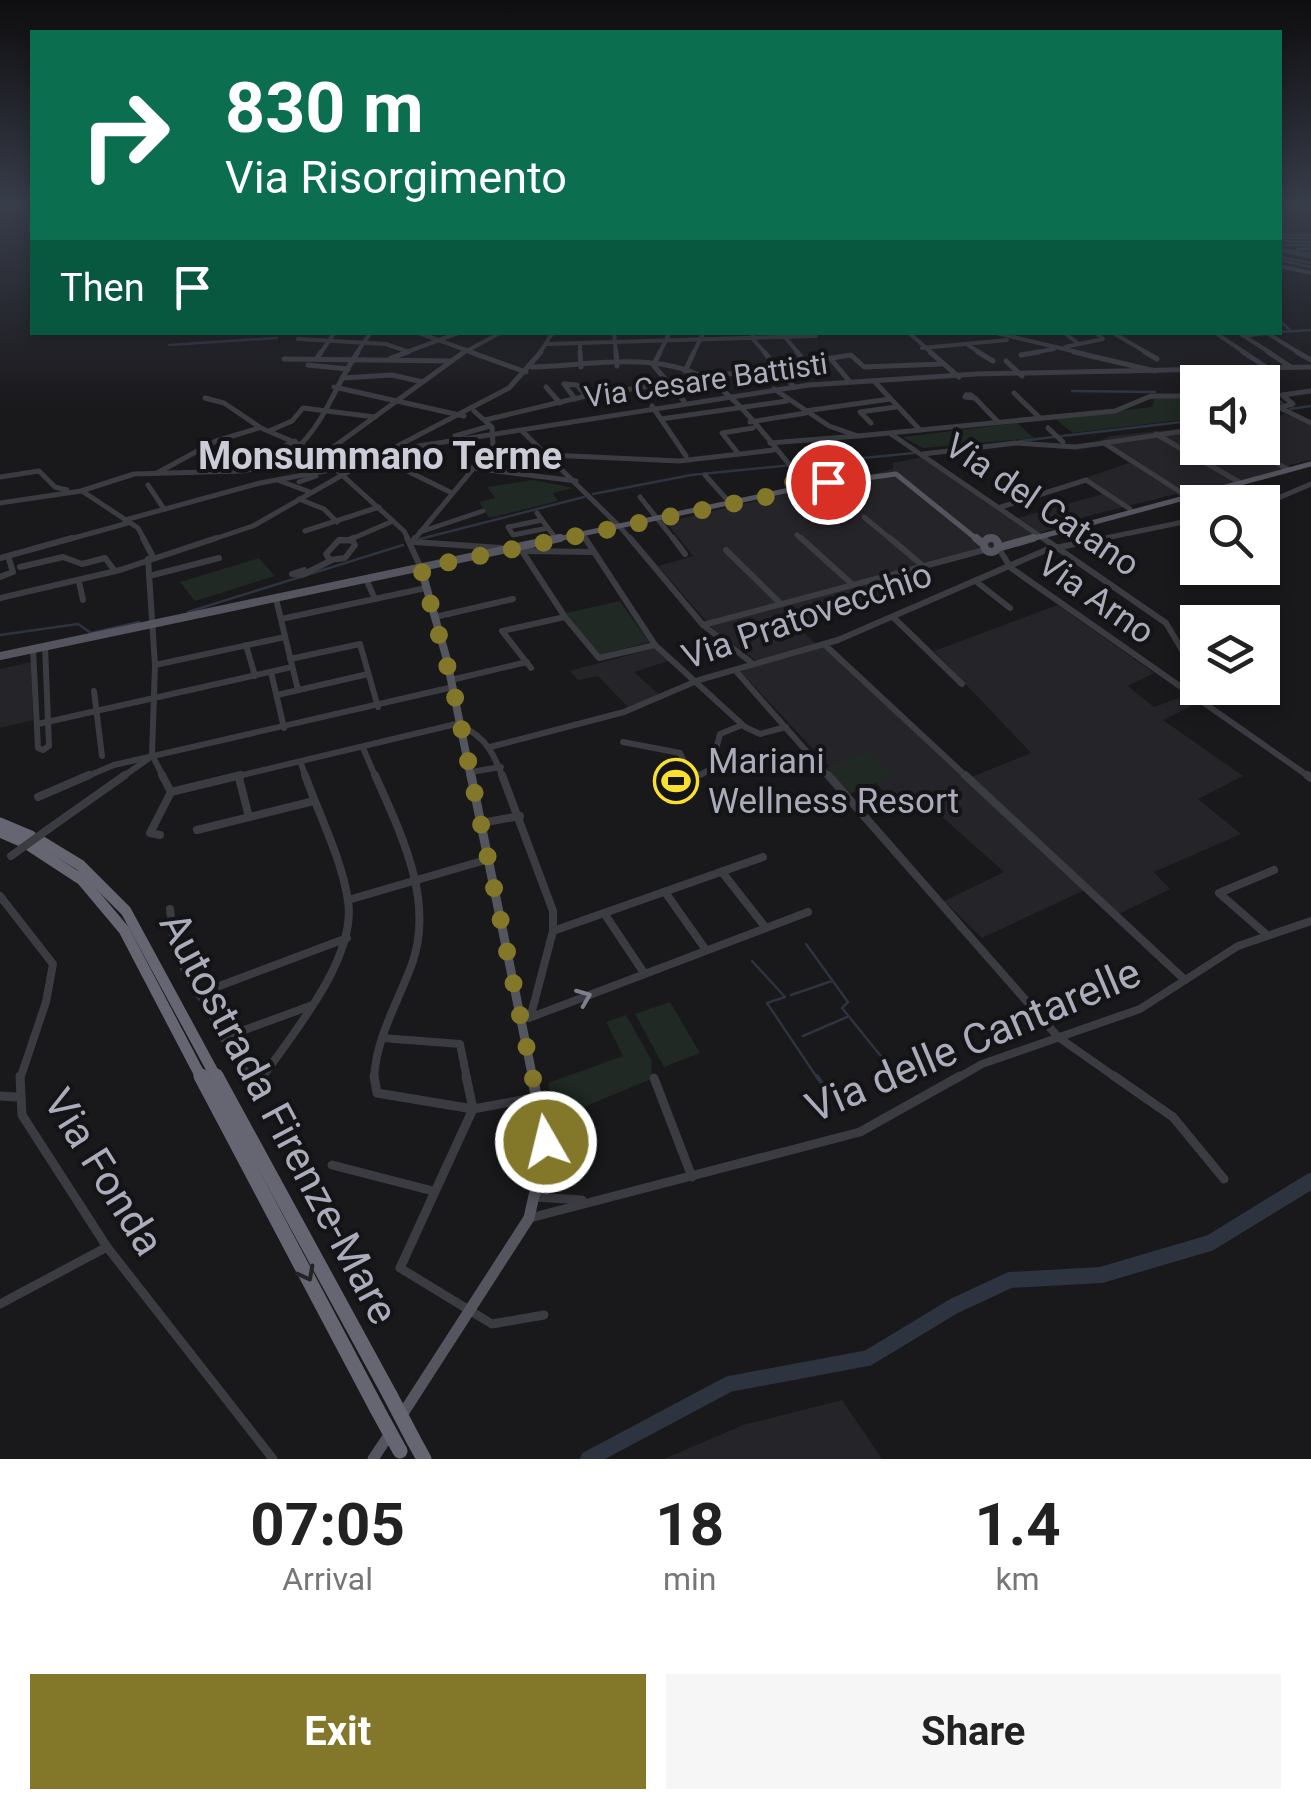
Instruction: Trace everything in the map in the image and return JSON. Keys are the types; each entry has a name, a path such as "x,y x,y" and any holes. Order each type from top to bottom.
{"highway":[{"name":"Autostrada Firenze-Mare","path":"0,823 34,839 82,880 124,930 406,1450 424,1459"},
{"name":"Autostrada Firenze-Mare","path":"0,832 34,839"}],"main road":[{"path":"1227,485 1311,464"},
{"path":"793,472 813,480 896,474 991,546 1180,497"},
{"path":"793,472 804,487"},
{"path":"780,494 793,472"},
{"path":"0,656 780,494 813,480"},
{"path":"561,539 620,526"},
{"path":"372,1459 529,1218 546,1142 540,1097 461,724 421,568"}],"street":[{"path":"299,376 333,335"},
{"path":"255,450 266,455 299,442 322,422 334,387 350,369 369,335"},
{"path":"424,335 528,369 654,364 685,370 704,377 725,394 776,450"},
{"path":"385,360 454,335"},
{"path":"0,503 77,491 134,474 266,468 321,454 453,360 497,335"},
{"path":"478,415 528,369 551,335"},
{"path":"614,335 617,366"},
{"path":"634,342 638,335"},
{"path":"654,364 668,335"},
{"path":"685,370 702,335"},
{"path":"753,335 772,367 794,387"},
{"path":"786,335 805,362"},
{"path":"911,335 960,378"},
{"path":"1067,335 1080,344"},
{"path":"1098,335 1102,339"},
{"path":"1218,335 1263,365"},
{"path":"1242,335 1292,367"},
{"path":"1270,335 1311,363"},
{"path":"546,344 816,336"},
{"path":"1021,355 1118,336 1157,359"},
{"path":"922,348 1015,337 1156,371"},
{"path":"298,339 396,346 409,352"},
{"path":"580,344 581,367"},
{"path":"967,344 993,361"},
{"path":"0,598 79,582 261,523 308,492 460,418 830,358 851,356 864,367 942,364"},
{"path":"284,358 453,360"},
{"path":"830,358 850,382"},
{"path":"1006,361 1022,376"},
{"name":"Via Cesare Battisti","path":"1280,367 1311,363"},
{"path":"654,364 684,401"},
{"path":"308,366 350,369"},
{"name":"Via Cesare Battisti","path":"492,431 527,433 725,394 850,382 1180,370"},
{"path":"342,378 392,375 424,382"},
{"path":"873,380 920,431"},
{"path":"575,399 564,384 577,385 586,396"},
{"path":"334,387 460,418"},
{"path":"546,387 560,403"},
{"name":"Via del Catano","path":"774,389 806,412 858,436 892,434 1170,626 1180,645"},
{"path":"1281,407 1293,404 1282,395 1311,391"},
{"path":"1014,393 1041,418"},
{"path":"892,434 1119,410 1151,396 1180,396"},
{"path":"205,398 224,402 264,430 321,454 404,531 421,568"},
{"path":"974,398 999,423"},
{"path":"750,422 890,399"},
{"path":"661,420 787,401"},
{"path":"652,406 686,456"},
{"path":"156,473 200,448 292,422 304,408 326,407 375,417"},
{"path":"870,423 860,412 898,407"},
{"path":"1281,407 1311,423"},
{"path":"412,542 490,448 492,431 478,415"},
{"path":"586,420 596,430"},
{"path":"737,452 722,433 755,428"},
{"path":"1048,428 1064,443"},
{"path":"444,440 472,438 492,431"},
{"path":"398,450 407,452 492,431"},
{"path":"922,454 1016,443 1064,443 1077,447 1180,431"},
{"path":"527,433 620,526 703,625 753,664"},
{"path":"1156,433 1239,482"},
{"path":"761,435 793,472"},
{"path":"770,443 858,436"},
{"path":"472,438 490,448"},
{"path":"412,442 421,447"},
{"path":"1104,442 1180,493"},
{"path":"550,456 679,460 686,456 776,450 785,444"},
{"path":"363,464 349,455 365,448"},
{"path":"379,457 450,492"},
{"path":"0,558 274,481 363,464"},
{"path":"1280,465 1287,469"},
{"path":"471,468 576,481"},
{"path":"299,482 336,469"},
{"path":"0,476 39,471 56,487 77,491 127,521 143,536 150,558 156,665 152,756 171,792"},
{"path":"240,474 244,489"},
{"path":"706,476 731,504"},
{"path":"1000,508 1086,480 1130,510"},
{"path":"274,481 308,492"},
{"path":"1280,497 1311,484"},
{"path":"148,486 164,510"},
{"path":"640,497 685,554"},
{"path":"299,499 324,510 337,522"},
{"path":"304,531 380,507"},
{"path":"404,531 420,531 482,511"},
{"path":"537,513 561,539"},
{"path":"864,517 923,566"},
{"path":"304,570 318,563 337,542 394,520"},
{"path":"542,520 508,527 513,535 548,528"},
{"name":"Via Pratovecchio","path":"490,748 624,712 698,680 824,644 1059,547 1180,523"},
{"path":"797,534 854,585"},
{"path":"583,535 655,644 742,725 760,734 786,727"},
{"path":"318,563 350,552 355,544 349,540"},
{"path":"412,542 505,550"},
{"path":"703,625 966,556 991,546"},
{"name":"Via Arno","path":"991,546 1011,568 1180,688"},
{"path":"521,550 594,552"},
{"path":"521,550 565,617 599,658 655,644"},
{"path":"726,550 781,604"},
{"path":"0,577 13,572 8,556"},
{"path":"326,556 334,560"},
{"path":"20,568 68,557 82,564 109,559 115,571"},
{"path":"149,576 220,558"},
{"path":"366,580 375,599"},
{"path":"79,582 83,600"},
{"path":"977,582 1010,608"},
{"path":"280,619 426,588"},
{"path":"276,598 298,690"},
{"path":"435,617 513,599"},
{"path":"38,796 114,764 378,707 529,664 502,631 565,617"},
{"path":"893,617 962,684"},
{"path":"156,665 285,637"},
{"path":"38,724 255,676 360,644 378,707"},
{"path":"824,644 1185,980"},
{"path":"246,645 255,676"},
{"path":"33,649 38,749 43,750 49,746 45,646"},
{"path":"735,670 1058,1037 1173,1117 1224,1179"},
{"path":"271,672 284,728"},
{"path":"277,695 369,674"},
{"path":"94,691 102,756"},
{"name":"Via Arno","path":"1204,705 1311,778"},
{"path":"171,792 461,724 490,748 501,767 552,902 552,931 534,990 532,1011 524,1020"},
{"path":"623,742 683,754 686,769 700,775 711,770 720,734 742,725"},
{"path":"362,748 415,881 421,912 416,950 382,1038 372,1083 377,1093 473,1110 540,1097"},
{"path":"0,864 152,756"},
{"path":"170,909 175,953 245,1078 260,1082 311,1006 348,938 348,900 301,763"},
{"path":"471,772 501,767"},
{"path":"239,778 249,817"},
{"path":"160,835 150,833 171,792"},
{"path":"197,830 314,800"},
{"path":"482,823 520,816"},
{"path":"552,931 763,857"},
{"path":"348,900 489,859"},
{"path":"1268,936 1219,894 1274,870"},
{"path":"722,872 766,928"},
{"path":"665,892 706,950"},
{"name":"Via Fonda","path":"0,896 53,964 50,998 22,1062 16,1097 40,1146 107,1246 273,1459"},
{"path":"524,1020 808,912"},
{"path":"604,913 644,973"},
{"name":"Via delle Cantarelle","path":"588,1200 860,1132 982,1064 1140,1009 1238,946 1311,921"},
{"path":"198,994 348,938"},
{"path":"519,999 534,990"},
{"path":"223,1038 311,1006"},
{"path":"382,1038 460,1044 473,1110 400,1268 492,1324 544,1315"},
{"path":"654,1078 692,1177"},
{"path":"0,1096 16,1097"},
{"path":"332,1164 433,1190"},
{"path":"536,1197 588,1200"},
{"path":"529,1218 588,1200"},
{"path":"0,1304 107,1246"}],"shaded area":[{"path":"1180,397 1180,420 1073,433 1054,418 1152,407 1154,400 1147,399"},
{"path":"1280,415 1311,425 1311,460 1289,465 1293,472 1244,485 1180,485 1180,496 1084,517 995,550 908,573 920,584 798,627 815,643 831,647 969,778 1031,753 934,651 1058,605 1154,673 1128,686 1154,707 1180,697 1180,705 1193,705 1163,720 1243,776 1198,799 1241,834 1154,872 1170,889 1119,914 1089,888 982,938 944,901 1004,872 921,798 900,807 861,769 831,768 741,672 761,664 714,630 658,566 693,556 666,522 893,469 893,463 928,456 1018,518 1102,494 1082,479 1129,463 1097,442 1110,436 1180,429 1180,465 1280,465"},
{"path":"1017,423 1034,438 923,448 903,437"},
{"path":"533,480 574,488 553,493 558,501 489,518 479,502 495,498 487,487"},
{"path":"259,558 275,576 195,601 180,582"},
{"path":"620,601 649,642 600,655 566,613"},
{"path":"654,648 671,660 634,672 663,698 632,711 598,676 578,680 570,671"},
{"path":"31,662 33,720 0,728 0,669"},
{"path":"870,751 894,775 849,794 826,768"},
{"path":"670,1002 700,1053 664,1067 635,1014"},
{"path":"626,1015 652,1061 651,1079 555,1119 548,1083 623,1056 606,1022"},
{"path":"842,1400 882,1459 664,1459 743,1425"}],"waterway":[{"path":"1282,323 1290,330"},
{"path":"1282,332 1311,330"},
{"path":"169,345 277,338"},
{"path":"1072,391 1155,392"},
{"path":"1290,409 1311,406"},
{"path":"1020,441 1180,422"},
{"path":"593,494 691,475 914,453"},
{"path":"420,539 584,497"},
{"path":"188,612 403,545"},
{"path":"0,635 78,624 91,633 139,622"},
{"path":"806,944 848,1002 842,1008 888,1065"},
{"path":"752,961 785,997 767,1003 818,1079"},
{"path":"791,995 832,981"},
{"path":"803,1036 847,1017"},
{"path":"817,1076 828,1093"},
{"path":"588,1459 729,1384 868,1358 954,1306 1010,1280 1101,1275 1210,1243 1311,1181"}],"place":[{"name":"Mariani Wellness Resort","path":"676,781"}],"district":[{"name":"Monsummano Terme","path":"380,456"}],"route":[{"path":"546,1142 540,1097 453,687 421,568 780,494 800,476 828,482"}]}
